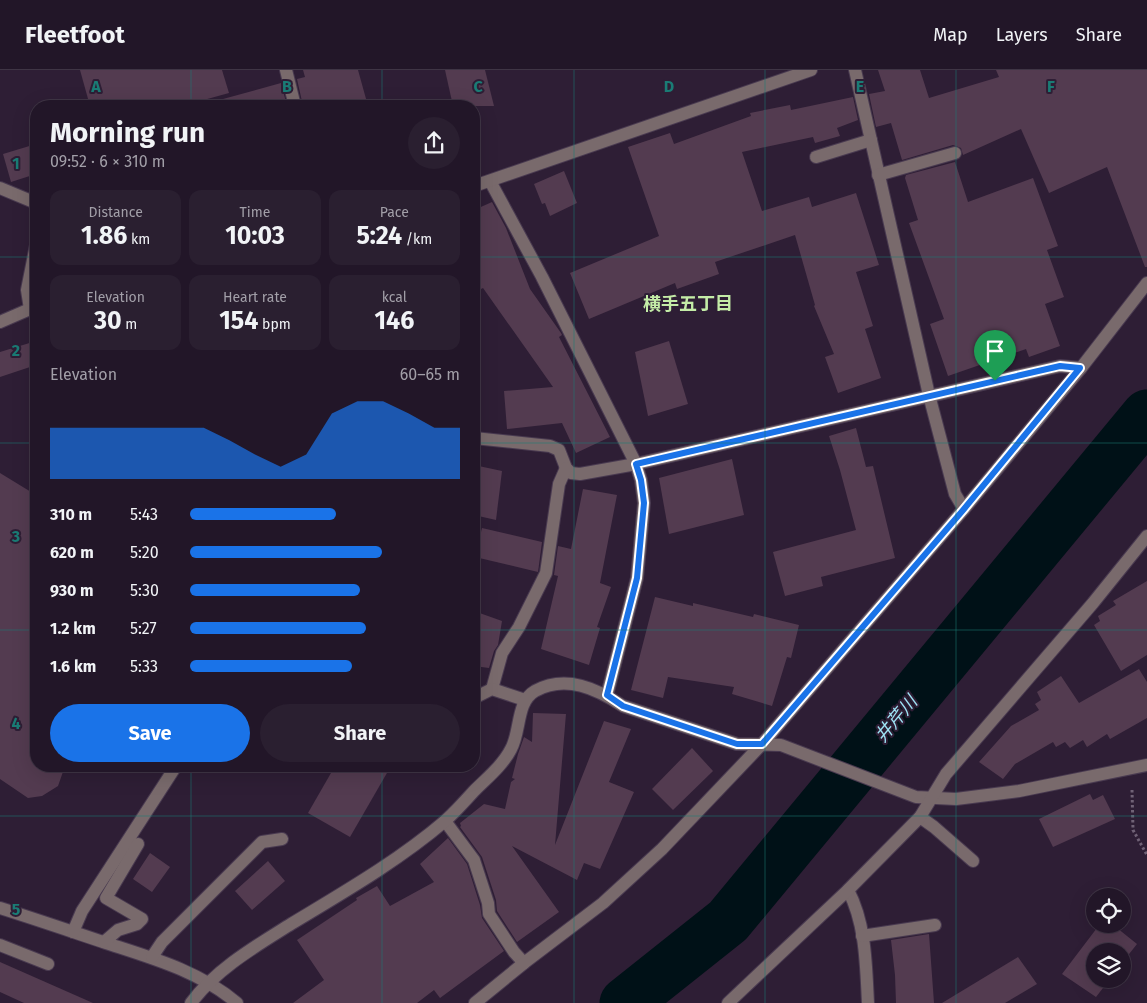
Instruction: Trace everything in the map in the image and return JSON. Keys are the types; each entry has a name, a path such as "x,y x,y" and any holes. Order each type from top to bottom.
{"street":[{"path":"286,70 294,100"},
{"path":"480,184 810,70"},
{"path":"855,70 929,395 955,494 964,509"},
{"path":"816,157 871,140"},
{"path":"878,175 955,153"},
{"path":"490,181 542,278 636,464 641,480 644,503 637,578 607,695"},
{"path":"0,188 30,200"},
{"path":"30,275 27,290 30,299"},
{"path":"476,1003 524,963 603,903 662,849 762,744 964,509 1147,283"},
{"path":"0,322 30,309"},
{"path":"480,439 550,446 558,450 566,468 571,473 580,474 636,464 1060,366 1080,368"},
{"path":"492,690 502,653 520,627 546,573 560,484 566,468"},
{"path":"728,1003 848,890 920,817 946,774 1093,603 1147,536"},
{"path":"190,1003 208,982 267,939 383,867 445,820 502,764 512,747 525,700 534,692 546,686 574,682 607,695 623,706 737,744 781,745 916,797 956,800 1020,791 1147,765"},
{"path":"480,695 492,690 525,700"},
{"path":"73,932 82,911 172,772"},
{"path":"920,817 973,861"},
{"path":"445,820 474,860 488,903 489,914 514,952 524,963"},
{"path":"152,958 162,942 262,842 282,839"},
{"path":"104,942 118,930 137,924 142,919 106,898 138,844"},
{"path":"848,890 856,904 862,936 868,1003"},
{"path":"0,908 152,958 208,982 237,1003"},
{"path":"862,936 935,925"},
{"path":"0,945 48,964"}],"path":[{"path":"1129,770 1132,784 1133,830 1147,855"}],"building":[{"path":"80,70 222,70 229,93 204,100 88,100"},
{"path":"303,70 358,70 366,100 302,100 297,79 305,77"},
{"path":"445,70 485,70 494,106 480,106 480,100 452,100"},
{"path":"878,70 920,70 929,98 999,77 996,70 1147,70 1147,267 1145,267 1107,167 1049,193 1021,129 963,155 961,148 953,145 902,160 891,123 876,127 869,94 885,91"},
{"path":"281,83 285,100 223,100"},
{"path":"853,97 858,120 837,128 840,136 815,143 813,137 742,152 762,211 809,197 812,207 856,193 879,265 856,272 873,326 865,329 881,378 838,393 825,357 834,354 814,306 795,235 715,262 719,274 677,289 675,283 589,319 570,273 659,236 628,147 670,133 674,144 751,116 750,113 790,105 791,110"},
{"path":"30,146 30,176 11,182 3,154"},
{"path":"955,162 968,202 1033,178 1058,246 1047,250 1064,297 1045,304 1060,346 1029,357 1026,349 948,376 930,324 944,319 909,223 918,220 905,178 906,175"},
{"path":"564,171 577,203 550,216 545,203 542,204 534,184"},
{"path":"492,202 506,228 530,289 561,333 562,335 559,337 610,437 576,453 562,423 507,429 504,391 553,387 483,288 481,289 480,207"},
{"path":"669,341 688,404 648,416 635,352"},
{"path":"30,343 30,367 0,377 0,352"},
{"path":"856,428 866,467 873,466 895,558 821,577 823,586 785,596 773,552 856,530 829,436"},
{"path":"732,459 744,515 669,534 659,478"},
{"path":"480,466 502,471 496,520 480,516"},
{"path":"0,473 30,491 30,772 63,772 58,786 42,796 28,798 0,779"},
{"path":"583,489 617,495 600,583 611,587 597,627 600,628 589,665 541,649 558,576 554,575 558,546 571,549"},
{"path":"482,528 542,542 538,572 480,558"},
{"path":"1147,581 1147,655 1121,671 1094,625 1100,621 1098,616 1116,605 1113,601"},
{"path":"655,597 693,606 693,603 753,617 754,614 799,625 791,658 787,657 772,706 732,694 734,687 668,677 663,698 631,690"},
{"path":"480,613 502,621 498,645 494,651 489,668 480,667"},
{"path":"1139,669 1147,682 1147,718 1110,739 1107,734 1087,747 1083,740 1070,748 1065,742 1056,747 1053,742 1015,764 1003,779 979,762 1011,726 1039,710 1035,704 1041,700 1037,692 1061,676 1079,703"},
{"path":"533,713 566,714 555,845 604,721 631,729 609,782 634,792 600,869 584,863 577,880 512,846 559,912 517,942 497,911 496,900 482,857 460,827 460,823 484,804 505,809 511,782 515,779 512,778 524,737 532,742"},
{"path":"692,748 713,771 673,810 652,789"},
{"path":"332,772 388,772 350,837 308,813"},
{"path":"1090,794 1093,800 1103,795 1115,819 1053,847 1039,819"},
{"path":"448,838 467,864 480,905 482,918 504,951 440,998 434,990 417,1003 293,1003 324,980 297,940 357,900 356,898 377,886 390,906 434,882 420,864"},
{"path":"150,853 170,867 152,892 133,879"},
{"path":"268,861 285,881 252,910 235,891"},
{"path":"1093,933 1123,933 1137,944 1131,952 1131,943 1086,943 1086,988 1103,988 1096,997 1062,974"},
{"path":"929,934 934,1003 896,1003 891,940"},
{"path":"1018,957 1037,984 1005,1003 942,1003"},
{"path":"0,962 93,1003 24,1003 0,992"}],"waterway":[{"name":"井芹川","path":"625,1003 728,921 1147,415"}],"district":[{"name":"横手五丁目","path":"688,304"}],"route":[{"path":"1060,366 1080,368 964,509 762,744 737,744 623,706 607,695 637,578 644,503 641,480 636,464 995,381 1060,366"}]}
